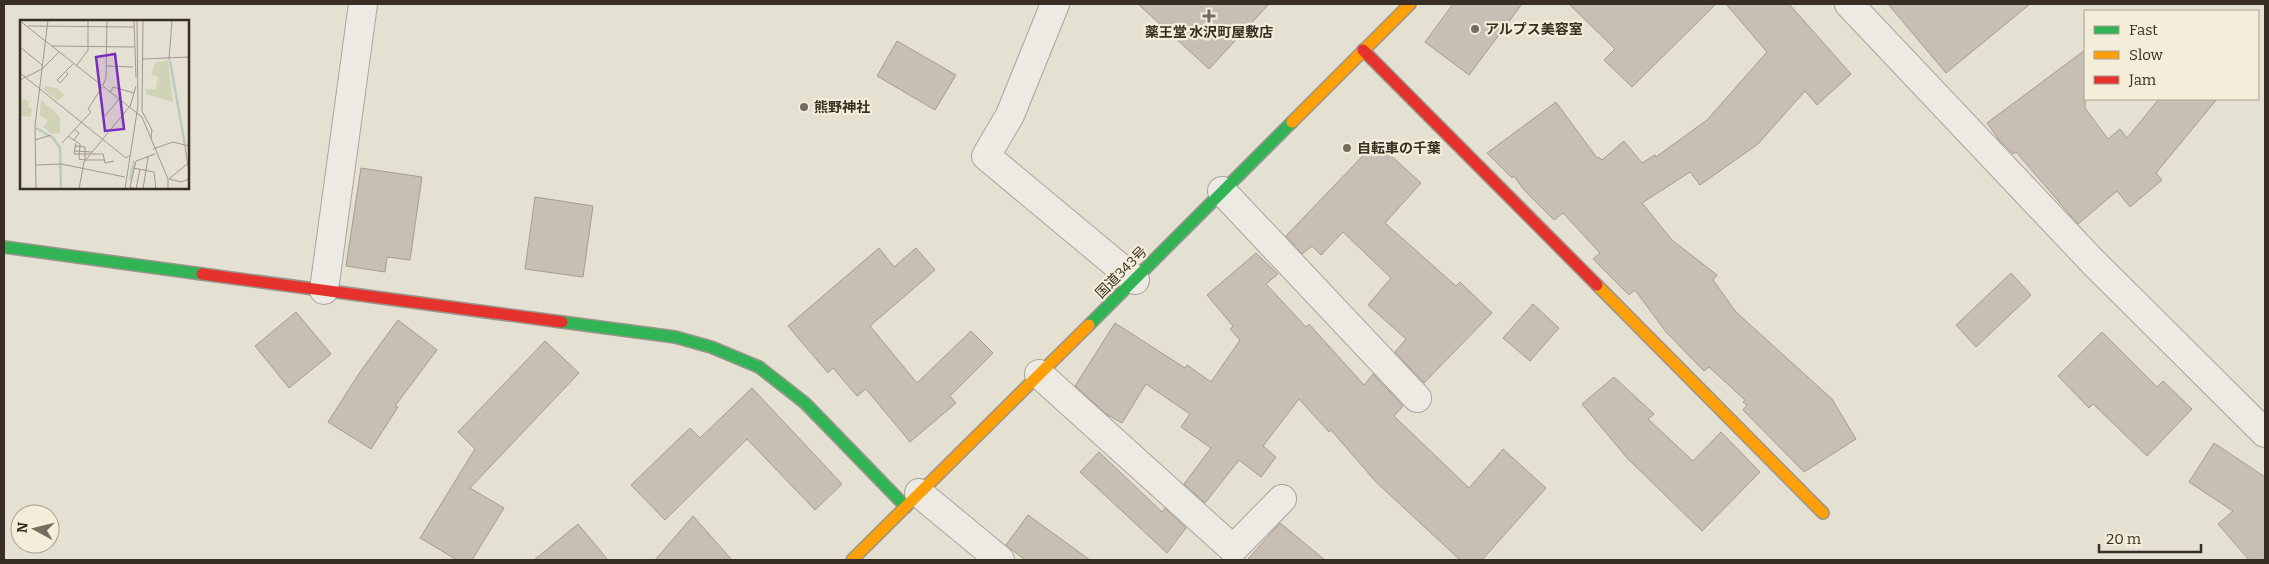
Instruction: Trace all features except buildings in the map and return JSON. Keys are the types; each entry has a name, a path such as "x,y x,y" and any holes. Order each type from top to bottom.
{"main road":[{"name":"国道343号","path":"852,560 1410,4"},
{"path":"1363,50 1823,514"},
{"path":"4,247 675,338 711,347 759,367 804,403 912,500"}],"street":[{"path":"324,290 363,4"},
{"path":"1055,4 1010,115 986,156 1135,280"},
{"path":"1849,4 2093,262 2265,433"},
{"path":"1222,191 1417,398"},
{"path":"1039,374 1233,548 1282,499"},
{"path":"912,500 1000,560"}],"traffic: fast":[{"path":"1089,325 1292,122"},
{"path":"4,247 202,274"},
{"path":"562,322 675,337 711,347 759,367 805,403 906,507"}],"traffic: slow":[{"path":"1292,122 1410,4"},
{"path":"1597,285 1823,513"},
{"path":"852,560 1089,325"}],"traffic: jam":[{"path":"1363,50 1597,285"},
{"path":"202,274 562,322"}],"place":[{"name":"薬王堂 水沢町屋敷店","path":"1209,16"},
{"name":"アルプス美容室","path":"1475,29"},
{"name":"熊野神社","path":"804,107"},
{"name":"自転車の千葉","path":"1347,148"}]}
